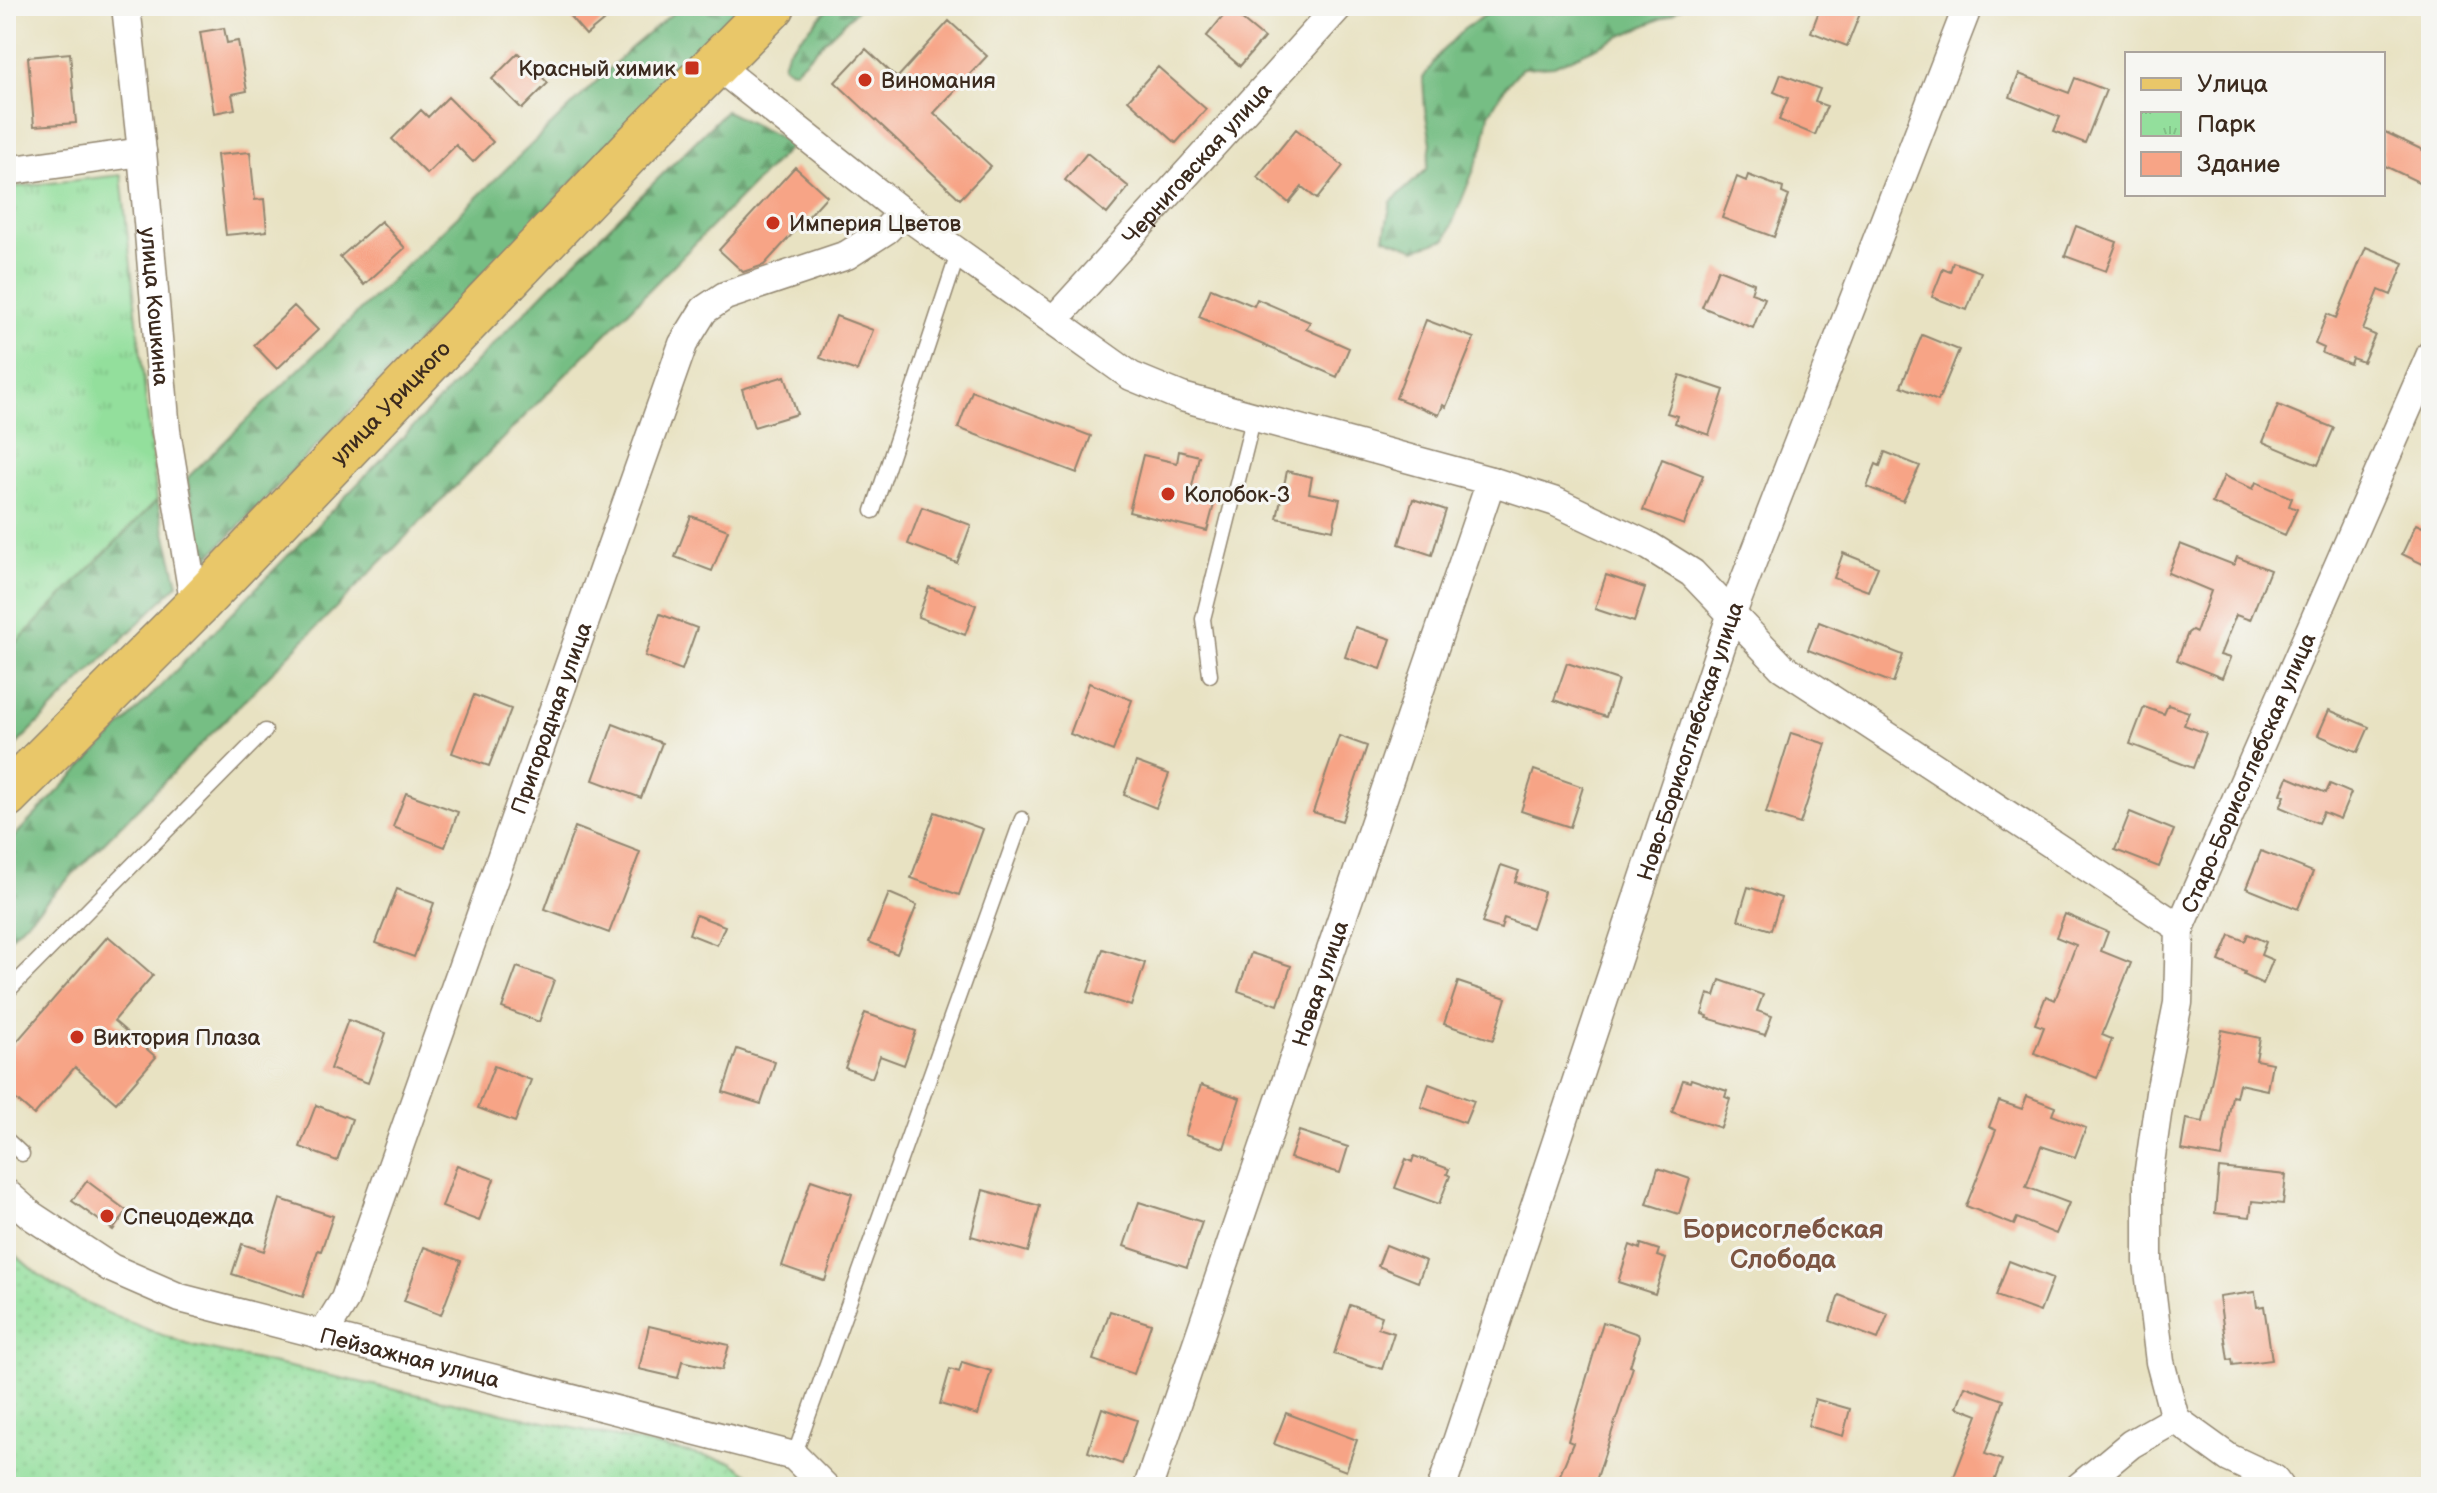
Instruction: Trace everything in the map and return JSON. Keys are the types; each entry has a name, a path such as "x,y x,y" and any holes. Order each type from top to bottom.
{"main road":[{"name":"улица Урицкого","path":"6,796 195,607 773,6"}],"street":[{"name":"улица Кошкина","path":"126,6 166,431 195,607"},
{"name":"Черниговская улица","path":"1054,320 1339,6"},
{"name":"Ново-Борисоглебская улица","path":"1442,1487 1731,616 1968,6"},
{"path":"715,64 903,213 1131,376 1182,397 1491,481 1556,502 1649,546 1692,573 1782,667 2180,928"},
{"path":"6,171 142,152"},
{"name":"Пригородная улица","path":"322,1336 351,1285 683,344 704,310 725,296 847,255 886,230 903,213"},
{"name":"Старо-Борисоглебская улица","path":"2175,1419 2160,1362 2150,1276 2148,1177 2160,1093 2178,1003 2180,928 2431,354"},
{"name":"Новая улица","path":"1148,1487 1491,481"},
{"name":"Пейзажная улица","path":"6,1193 32,1216 111,1268 180,1298 794,1456"},
{"path":"2079,1487 2131,1444 2175,1419 2229,1458 2274,1479 2280,1487"},
{"path":"794,1456 825,1487"}],"lane":[{"path":"873,511 958,254"},
{"path":"1210,675 1203,619 1254,416"},
{"path":"6,993 265,731"},
{"path":"794,1456 1022,819"},
{"path":"6,1139 22,1154"}],"green space":[{"path":"681,6 743,6 205,561 187,478 631,48"},
{"path":"831,6 861,6 795,70 788,69 783,65 787,51"},
{"path":"1499,6 1683,6 1554,66 1522,68 1506,86 1489,114 1483,147 1446,239 1415,249 1384,237 1391,202 1427,169 1431,143 1423,78 1441,52 1464,29"},
{"path":"726,111 793,144 6,942 6,845 561,275"},
{"path":"121,175 157,500 6,653 6,188"},
{"path":"157,500 178,584 6,755 6,653"},
{"path":"6,1244 44,1279 67,1293 117,1317 192,1346 731,1462 767,1487 6,1487"}],"building":[{"path":"561,6 621,6 586,35"},
{"path":"1821,6 1849,6 1861,11 1847,46 1811,32"},
{"path":"1229,9 1264,38 1240,66 1206,37"},
{"path":"949,21 987,56 934,113 991,166 960,199 835,82 866,49 897,78"},
{"path":"224,28 227,43 238,41 247,91 232,94 235,109 214,113 200,32"},
{"path":"70,53 76,123 34,126 28,57"},
{"path":"518,53 548,83 522,109 492,79"},
{"path":"1158,67 1206,109 1176,143 1128,100"},
{"path":"1781,74 1820,89 1815,102 1827,106 1815,135 1779,120 1788,98 1774,92"},
{"path":"2019,74 2069,93 2075,78 2106,90 2085,143 2054,131 2060,117 2010,97"},
{"path":"448,97 493,142 473,162 456,145 427,174 392,139 421,110 428,117"},
{"path":"1296,129 1343,166 1317,199 1302,187 1289,203 1257,177"},
{"path":"2385,132 2431,154 2431,188 2385,166"},
{"path":"250,152 255,200 264,199 267,231 226,235 217,155"},
{"path":"1087,153 1129,187 1107,214 1065,180"},
{"name":"Империя Цветов","path":"795,167 827,196 764,265 743,272 719,250"},
{"path":"1748,175 1783,188 1782,193 1789,196 1774,237 1722,218 1737,177 1746,181"},
{"path":"381,221 405,248 364,285 340,257"},
{"path":"2076,226 2117,242 2106,271 2065,256"},
{"path":"2366,247 2404,263 2391,295 2379,290 2363,330 2375,335 2363,362 2352,358 2350,364 2322,353 2324,348 2315,344 2327,314 2336,318"},
{"path":"1953,262 1981,272 1967,310 1932,297 1943,269 1950,272"},
{"path":"1718,269 1754,283 1751,293 1765,298 1753,328 1702,307"},
{"path":"1211,288 1254,306 1257,299 1310,322 1306,329 1349,348 1337,377 1199,317"},
{"path":"294,306 318,330 277,369 254,345"},
{"path":"836,316 873,330 857,371 820,358"},
{"path":"1426,320 1474,338 1446,407 1443,405 1439,415 1396,398"},
{"path":"1922,335 1959,350 1938,401 1901,386"},
{"path":"1680,375 1724,390 1709,435 1675,423 1677,416 1667,413"},
{"path":"785,376 797,414 754,427 742,389"},
{"path":"972,391 1091,436 1077,473 958,428"},
{"path":"2278,405 2334,428 2318,465 2263,442"},
{"name":"Колобок-3","path":"1179,451 1199,456 1191,491 1216,497 1207,531 1129,512 1143,455 1177,463"},
{"path":"1885,452 1920,466 1903,501 1867,487 1876,464 1880,466"},
{"path":"1662,459 1703,475 1684,525 1643,510"},
{"path":"1287,471 1312,477 1309,493 1340,499 1333,530 1277,518"},
{"path":"2224,476 2253,489 2256,482 2292,498 2289,506 2297,509 2285,535 2212,503"},
{"path":"1413,499 1446,510 1432,555 1399,544"},
{"path":"922,507 971,525 957,563 908,544"},
{"path":"691,516 728,530 712,571 675,557"},
{"path":"2416,524 2431,531 2431,568 2402,554"},
{"path":"2180,544 2234,565 2237,557 2270,570 2250,620 2236,615 2220,655 2230,658 2222,678 2177,660 2188,633 2192,630 2196,632 2211,591 2168,573"},
{"path":"1843,553 1878,567 1868,591 1834,578"},
{"path":"1606,575 1645,588 1634,622 1595,609"},
{"path":"929,587 976,605 965,635 918,617"},
{"path":"660,614 697,628 682,670 645,656"},
{"path":"1819,622 1903,655 1893,683 1808,650"},
{"path":"1355,627 1391,639 1381,669 1345,657"},
{"path":"1567,663 1618,680 1606,717 1554,700"},
{"path":"1089,683 1132,700 1113,751 1070,734"},
{"path":"474,695 511,709 489,766 452,753"},
{"path":"2168,705 2189,712 2184,725 2206,733 2193,768 2130,744 2144,707 2164,714"},
{"path":"2329,710 2369,727 2358,752 2318,735"},
{"path":"613,724 662,743 641,798 593,780"},
{"path":"1791,733 1826,744 1800,824 1766,813"},
{"path":"1339,736 1367,746 1342,821 1313,812"},
{"path":"1136,762 1169,774 1156,808 1124,795"},
{"path":"1534,770 1583,787 1570,827 1521,811"},
{"path":"2288,777 2326,793 2330,784 2351,793 2340,819 2323,812 2318,823 2280,807"},
{"path":"406,793 458,812 445,847 393,827"},
{"path":"935,812 983,829 959,895 911,878"},
{"path":"2130,812 2174,830 2159,867 2115,850"},
{"path":"575,827 640,852 609,933 545,909"},
{"path":"2261,851 2313,872 2298,909 2246,888"},
{"path":"1501,865 1519,871 1515,882 1544,892 1532,928 1504,918 1501,929 1482,923"},
{"path":"1748,887 1781,898 1771,930 1738,920"},
{"path":"397,889 434,903 414,957 376,943"},
{"path":"889,893 917,905 897,954 869,942"},
{"path":"2065,914 2108,932 2101,951 2131,963 2102,1035 2112,1039 2097,1078 2034,1053 2044,1027 2035,1024 2046,996 2055,1000 2076,945 2056,937"},
{"path":"696,915 725,926 717,945 689,934"},
{"path":"2248,934 2266,942 2261,955 2273,960 2263,984 2219,961 2230,935 2245,941"},
{"name":"Виктория Плаза","path":"108,936 153,975 114,1021 156,1057 116,1103 75,1067 34,1115 6,1091 6,1054"},
{"path":"1103,949 1145,963 1131,1006 1088,992"},
{"path":"1251,953 1291,966 1278,1005 1238,991"},
{"path":"517,967 554,980 539,1022 502,1008"},
{"path":"1720,980 1763,995 1757,1011 1772,1016 1765,1035 1702,1014 1708,994 1715,996"},
{"path":"1458,982 1506,998 1493,1040 1444,1024"},
{"path":"865,1013 916,1031 904,1065 880,1056 872,1078 845,1068"},
{"path":"348,1020 386,1033 368,1083 330,1069"},
{"path":"2222,1030 2260,1038 2256,1060 2272,1063 2267,1090 2239,1084 2236,1097 2232,1096 2222,1157 2181,1150 2186,1119 2203,1122"},
{"path":"737,1049 775,1062 761,1104 723,1092"},
{"path":"494,1066 531,1080 515,1122 478,1108"},
{"path":"1691,1079 1727,1091 1725,1097 1730,1099 1721,1128 1672,1112 1683,1080 1690,1082"},
{"path":"1429,1084 1474,1101 1465,1123 1421,1107"},
{"path":"1201,1085 1240,1098 1224,1148 1185,1135"},
{"path":"2027,1096 2055,1107 2052,1115 2086,1128 2075,1157 2041,1146 2026,1187 2069,1203 2056,1234 2017,1218 2014,1225 1966,1206 1996,1130 1989,1127 1999,1101 2022,1109"},
{"path":"316,1105 352,1119 337,1161 300,1147"},
{"path":"1299,1131 1348,1147 1340,1173 1290,1158"},
{"path":"1414,1156 1449,1169 1447,1174 1450,1176 1439,1204 1395,1188 1406,1159 1412,1162"},
{"path":"457,1165 494,1179 479,1221 442,1207"},
{"path":"1658,1168 1690,1179 1679,1214 1647,1204"},
{"path":"2219,1168 2286,1175 2283,1204 2252,1201 2250,1217 2215,1213"},
{"path":"811,1180 852,1194 825,1281 782,1266"},
{"path":"87,1181 127,1211 113,1230 72,1201"},
{"path":"983,1190 1040,1206 1028,1252 971,1236"},
{"path":"280,1199 333,1216 303,1297 232,1274 242,1244 264,1251"},
{"path":"1139,1202 1202,1222 1187,1267 1124,1246"},
{"path":"1641,1244 1659,1250 1657,1256 1666,1259 1655,1294 1618,1282 1630,1245 1640,1249"},
{"path":"1386,1245 1426,1261 1418,1282 1378,1266"},
{"path":"424,1247 461,1261 441,1315 404,1301"},
{"path":"2009,1261 2053,1278 2040,1312 1996,1296"},
{"path":"2255,1292 2257,1307 2264,1306 2272,1360 2233,1365 2232,1359 2228,1360 2219,1297"},
{"path":"1839,1295 1888,1314 1878,1339 1830,1321"},
{"path":"1350,1305 1382,1316 1378,1328 1394,1333 1382,1369 1334,1354"},
{"path":"1110,1311 1151,1324 1134,1374 1093,1360"},
{"path":"1603,1322 1638,1334 1630,1366 1633,1367 1594,1487 1555,1487 1573,1443 1568,1441"},
{"path":"649,1326 729,1345 722,1370 682,1361 678,1378 639,1369"},
{"path":"962,1362 991,1371 978,1415 940,1404 950,1369 959,1372"},
{"path":"1965,1386 2004,1400 1985,1454 2002,1460 1992,1487 1967,1487 1952,1482 1978,1415 1957,1407"},
{"path":"1815,1399 1850,1409 1843,1436 1808,1426"},
{"path":"1102,1408 1137,1420 1122,1464 1088,1452"},
{"path":"1286,1413 1357,1440 1346,1471 1274,1444"}],"place":[{"name":"Красный химик","path":"692,68"},
{"name":"Виномания","path":"865,80"},
{"name":"Империя Цветов","path":"773,223"},
{"name":"Колобок-3","path":"1168,494"},
{"name":"Виктория Плаза","path":"77,1037"},
{"name":"Спецодежда","path":"107,1216"}],"district":[{"name":"Борисоглебская Слобода","path":"1783,1244"}]}
